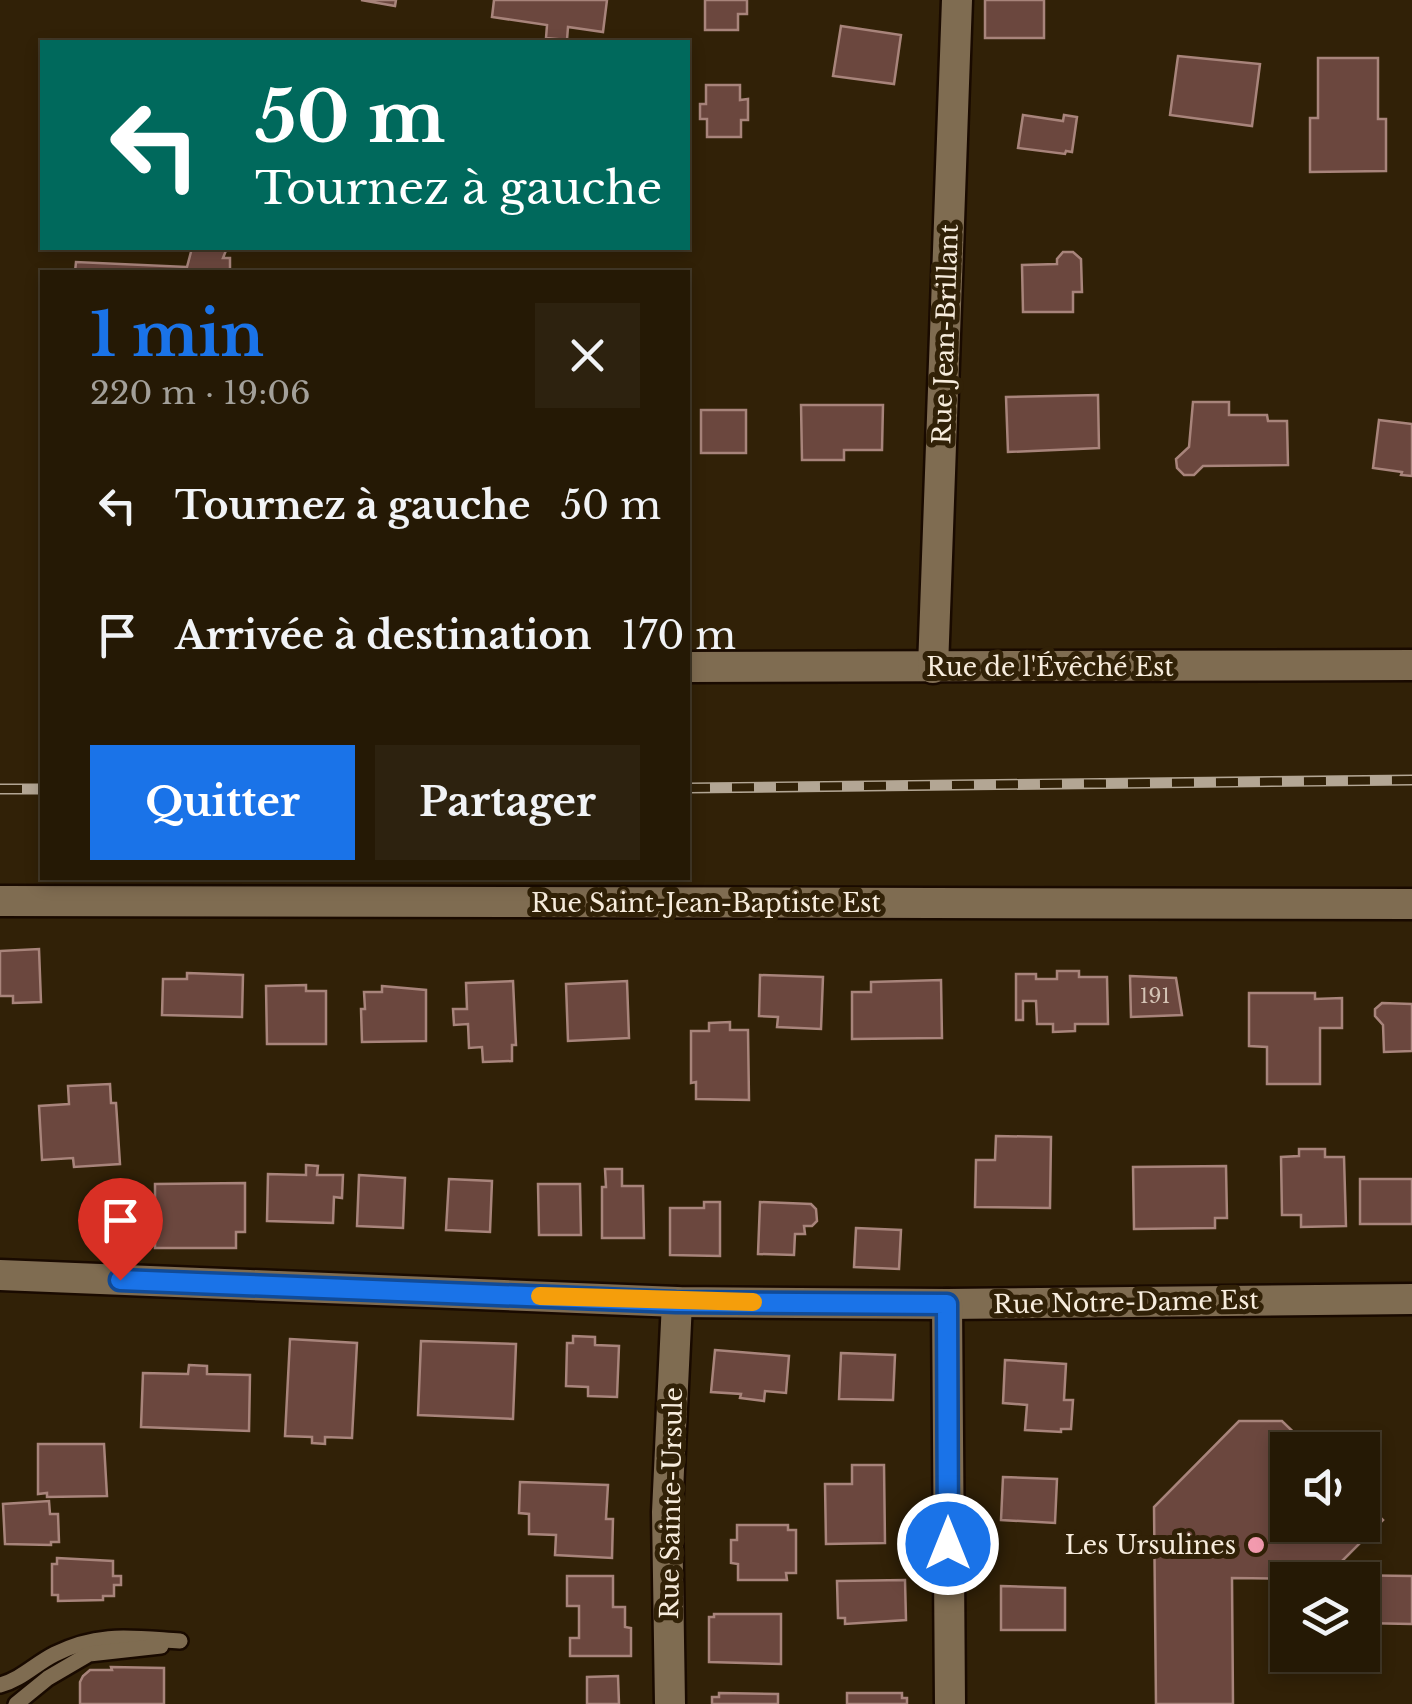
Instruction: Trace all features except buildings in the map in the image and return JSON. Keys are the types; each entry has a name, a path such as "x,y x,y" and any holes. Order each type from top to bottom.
{"street":[{"name":"Rue Jean-Brillant","path":"934,668 957,0"},
{"name":"Rue de l'Évêché Est","path":"690,667 1412,666"},
{"name":"Rue Saint-Jean-Baptiste Est","path":"0,900 1412,904"},
{"name":"Rue Notre-Dame Est","path":"0,1276 676,1302 947,1304 1412,1299"},
{"name":"Rue Sainte-Ursule","path":"670,1704 667,1512 676,1302"},
{"path":"947,1304 950,1704"}],"lane":[{"path":"0,1686 23,1677 52,1655 95,1638 180,1641 148,1649 89,1654 48,1678 16,1704"}],"railway":[{"path":"690,788 1412,780"},
{"path":"0,789 40,789"}],"slow traffic":[{"path":"540,1296 753,1302"}],"place":[{"name":"Les Ursulines","path":"1256,1545"}],"route":[{"path":"120,1280 676,1302 947,1304 948,1544"}]}
